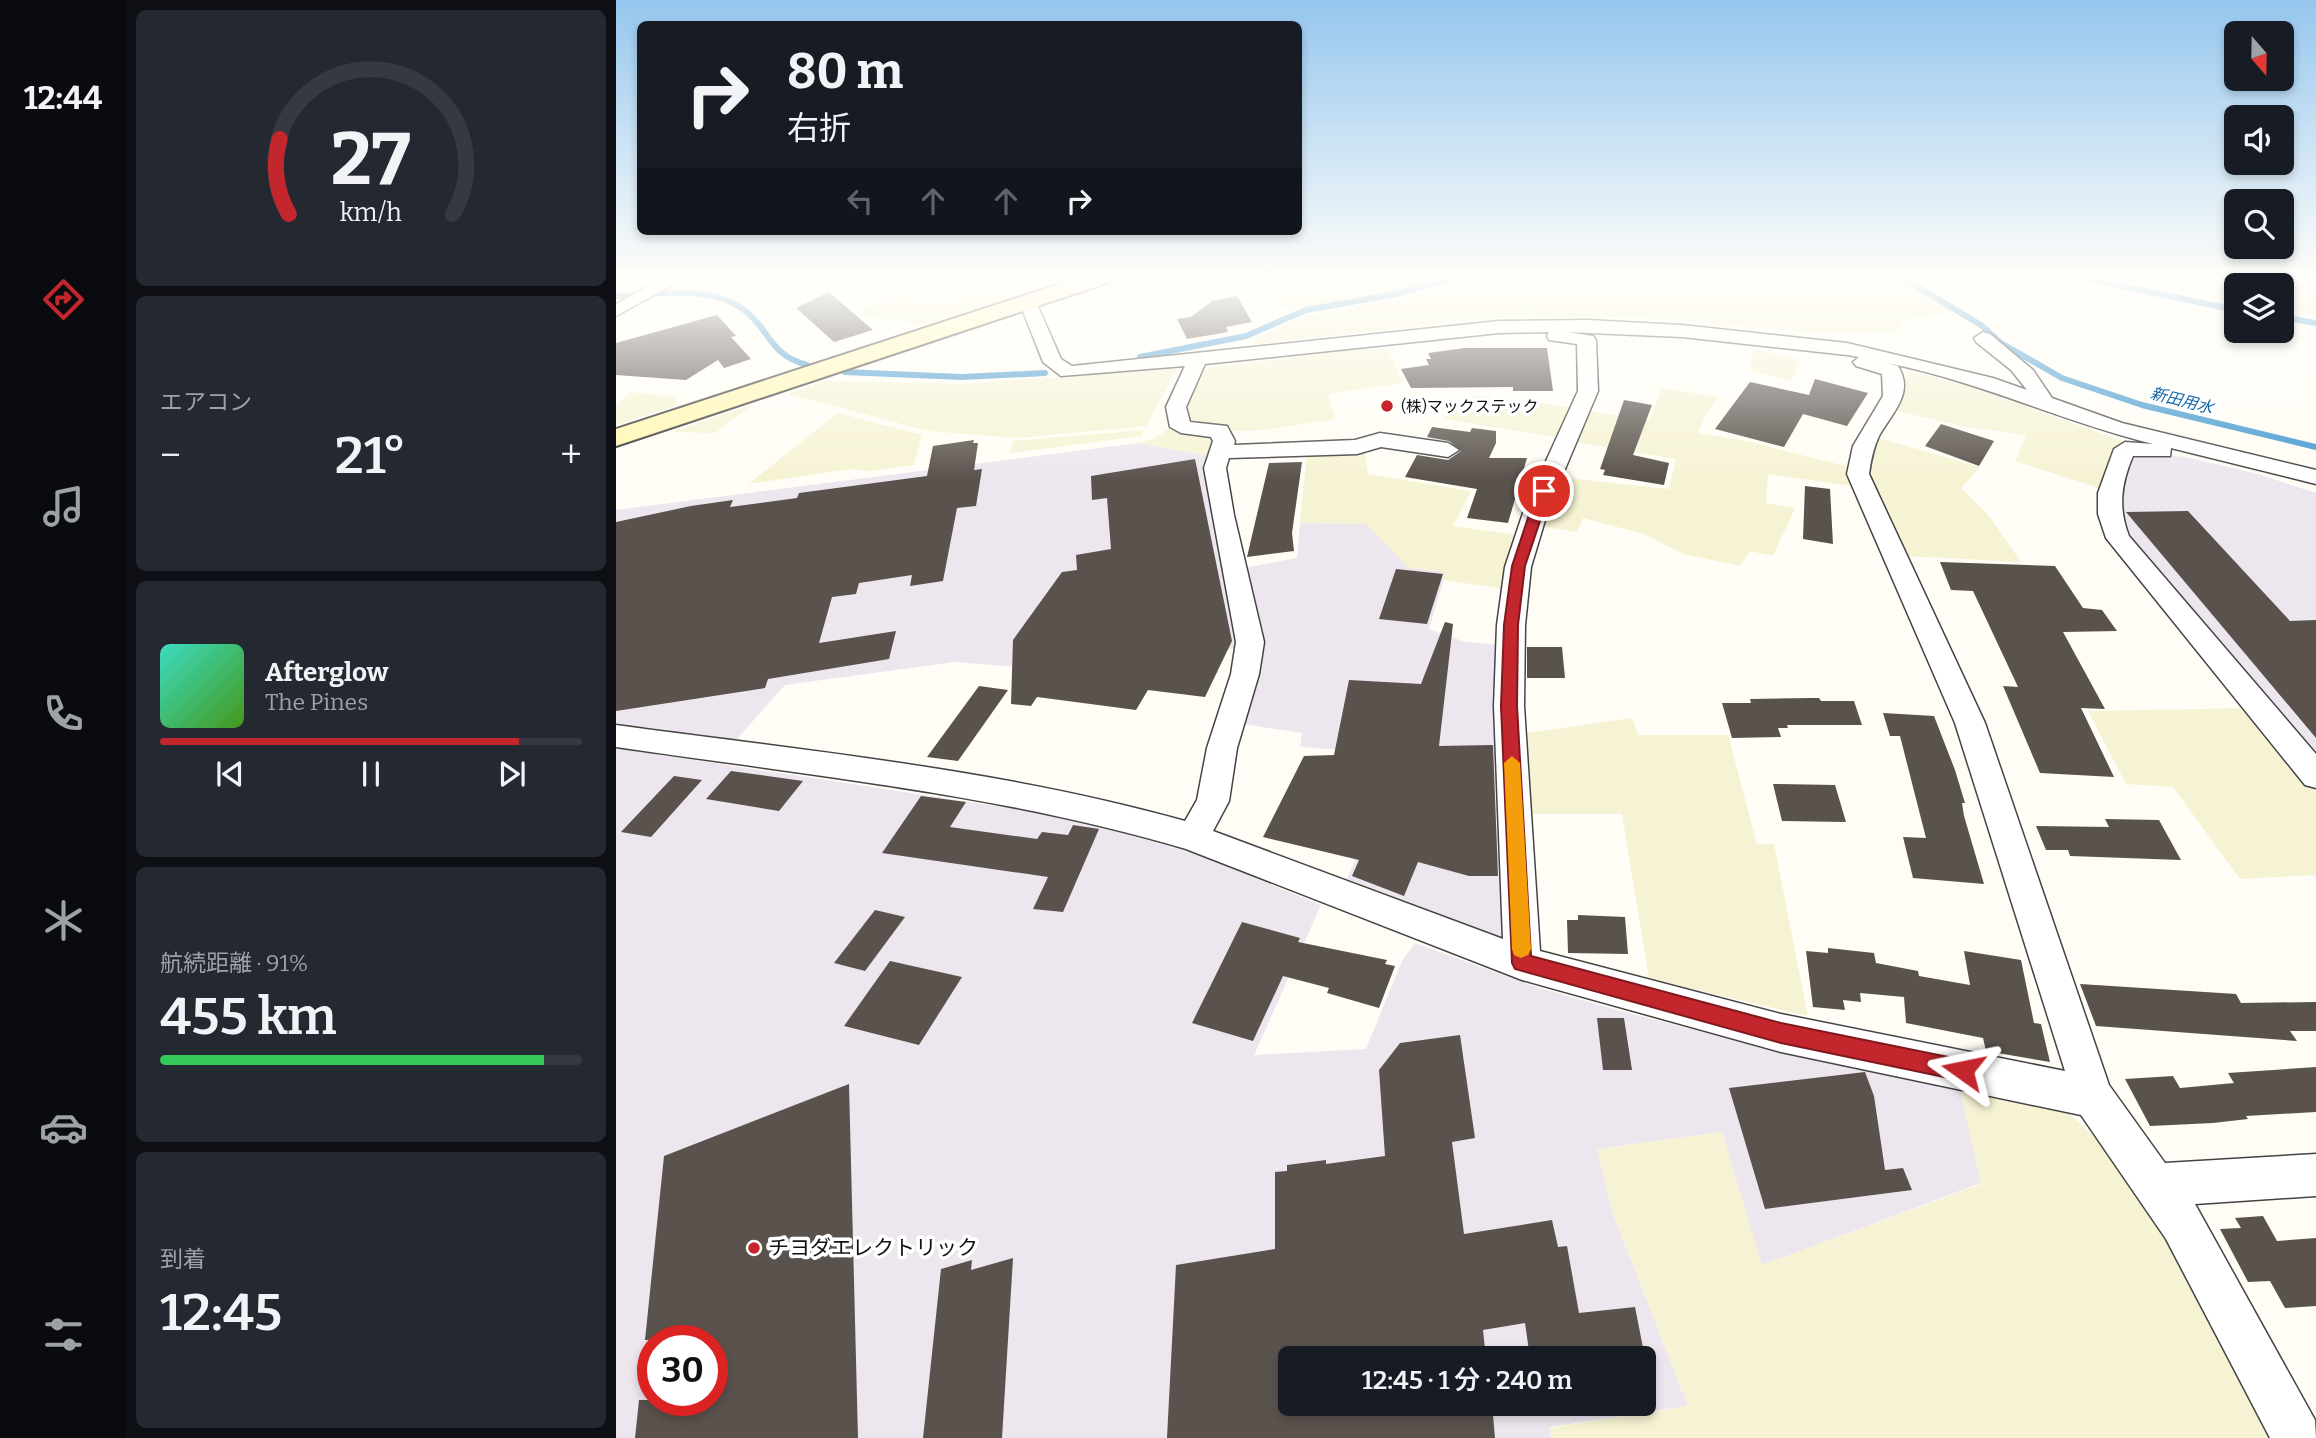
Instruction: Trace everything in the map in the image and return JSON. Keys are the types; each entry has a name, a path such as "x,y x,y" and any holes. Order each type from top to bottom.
{"main road":[{"path":"616,438 896,345"}],"street":[{"path":"1046,345 1053,362 1068,372 1333,345"},
{"path":"1522,963 1509,706 1511,625 1518,566 1537,507 1588,391 1586,345"},
{"path":"1805,345 1891,370 1895,387 1890,401 1863,441 1858,458 1858,474 1970,723 2093,1097 2182,1223 2297,1438"},
{"path":"1806,345 1893,358 1986,382 2115,428 2316,477"},
{"path":"1998,345 2040,392 2043,402"},
{"path":"1193,837 1213,801 1222,748 1245,674 1250,642 1222,515 1215,468 1224,441 1219,431 1181,427 1177,407 1197,360"},
{"path":"1221,452 1357,447 1380,440 1448,450"},
{"path":"2212,452 2125,449 2113,474 2108,517 2118,538 2316,776"},
{"path":"2278,469 2316,488"},
{"path":"616,736 958,785 1138,821 1193,837 1343,897 1522,963 1781,1033 2093,1097"},
{"path":"2156,1185 2316,1175"}],"shaded area":[{"path":"1366,348 1370,351 1388,349 1403,383 1328,394 1335,419 1266,430 1232,431 1230,426 1188,422 1188,404 1200,376 1207,368"},
{"path":"1753,349 1801,360 1791,381 1750,371"},
{"path":"1177,369 1146,426 1017,438 928,431 788,394 825,381 959,384"},
{"path":"1910,371 1967,386 2123,441 2105,471 2102,489 2015,461 2026,435 1967,427 1893,410 1903,393 1905,373"},
{"path":"1662,388 1719,397 1708,411 1698,433 1746,441 1850,467 1853,486 1768,474 1766,503 1795,508 1773,556 1750,551 1740,566 1683,554 1644,534 1583,518 1577,532 1539,526 1558,477 1669,489 1676,459 1574,442 1589,411 1649,421"},
{"path":"631,392 674,397 678,405 616,425 616,405"},
{"path":"1477,396 1575,408 1560,438 1445,419 1453,403"},
{"path":"754,404 715,433 672,432"},
{"path":"838,413 922,435 914,465 870,471 850,469 748,484"},
{"path":"1144,430 1141,436 1010,453 1013,441"},
{"path":"1167,430 1210,434 1216,439 1211,456 1138,443 1153,439"},
{"path":"1876,437 1980,467 1961,488 1989,516 2021,562 1905,556 1868,474"},
{"path":"1138,443 1211,456 1240,647 1097,673 955,662 785,685 736,740 616,723 616,510"},
{"path":"1365,453 1368,474 1471,491 1453,526 1518,535 1506,589 1443,580 1445,572 1409,568 1366,524 1300,523 1307,455"},
{"path":"2140,453 2185,457 2258,474 2316,493 2316,763 2122,534 2118,491 2123,473 2134,455"},
{"path":"1300,523 1367,524 1409,568 1446,572 1429,629 1465,642 1500,645 1503,939 1347,879 1399,754 1300,747 1302,733 1242,724 1260,667 1262,641 1252,587 1244,568 1297,558"},
{"path":"2251,708 2316,789 2316,875 2240,879 2173,787 2126,784 2088,711"},
{"path":"1632,718 1638,735 1728,735 1757,844 1774,844 1808,1016 1649,979 1622,814 1526,814 1520,734"},
{"path":"616,748 1073,818 1201,856 1321,905 1254,1055 1366,1049 1402,961 1415,943 1530,985 1621,1011 1722,1037 1960,1089 1981,1183 1761,1266 1722,1132 1597,1149 1612,1211 1688,1406 1656,1411 1656,1346 1278,1346 1278,1416 1622,1416 1550,1427 1551,1438 616,1438"},
{"path":"1960,1089 2068,1113 2100,1142 2161,1229 2270,1438 1551,1438 1550,1428 1625,1416 1656,1416 1656,1411 1688,1406 1612,1211 1597,1149 1722,1132 1762,1265 1981,1184"}],"building":[{"path":"616,345 738,345 751,359 724,368 718,360 686,380 616,375"},
{"path":"1465,348 1547,348 1553,391 1513,391 1513,387 1411,388 1401,369 1429,365 1426,359 1431,359 1428,353"},
{"path":"1815,379 1868,393 1847,426 1803,414 1784,447 1715,429 1750,382 1809,395"},
{"path":"1624,400 1652,405 1633,455 1669,463 1664,485 1603,475 1605,470 1600,469"},
{"path":"1941,424 1994,441 1979,466 1925,446"},
{"path":"1432,427 1470,432 1472,428 1496,431 1496,443 1489,458 1527,458 1508,523 1467,518 1477,489 1405,477 1417,455 1448,460 1461,451 1449,441 1427,437"},
{"path":"974,440 973,443 978,443 974,470 982,469 976,506 957,508 943,581 910,586 912,575 859,583 856,594 832,597 819,643 896,631 889,659 768,679 765,688 616,711 616,522 691,506 733,500 730,507 797,498 799,493 927,476 933,446"},
{"path":"1195,459 1232,641 1205,697 1148,690 1136,710 1037,697 1031,706 1011,704 1013,640 1062,572 1077,570 1076,555 1111,549 1107,498 1092,500 1091,476"},
{"path":"1302,462 1292,533 1294,551 1247,557 1269,463"},
{"path":"1805,486 1830,489 1833,544 1803,539"},
{"path":"2188,511 2290,621 2316,620 2316,738 2126,512"},
{"path":"1940,562 2055,566 2083,608 2102,610 2117,631 2063,632 2105,709 2081,708 2114,777 2040,773 2003,686 2018,687 1973,591 1951,590"},
{"path":"1396,569 1443,574 1427,624 1379,619"},
{"path":"1445,622 1453,624 1439,746 1493,745 1498,876 1469,876 1418,862 1404,896 1352,876 1359,860 1263,837 1304,756 1334,755 1349,680 1421,684"},
{"path":"1527,647 1562,647 1565,678 1527,678"},
{"path":"979,686 1008,690 958,761 927,757"},
{"path":"1819,698 1821,701 1854,701 1862,725 1787,725 1788,728 1778,728 1781,737 1732,738 1722,703 1751,703 1750,699"},
{"path":"1883,713 1934,716 1965,803 1962,803 1964,816 1984,884 1913,878 1903,837 1926,838 1900,736 1890,736"},
{"path":"731,771 803,781 779,811 706,799"},
{"path":"674,776 702,780 651,837 621,832"},
{"path":"1773,784 1835,785 1846,822 1782,821"},
{"path":"921,796 966,802 950,827 1037,839 1042,832 1068,835 1073,825 1099,829 1063,912 1033,909 1048,877 882,853"},
{"path":"2105,819 2159,820 2181,860 2070,856 2068,850 2046,850 2036,826 2109,827"},
{"path":"875,910 905,917 865,971 834,963"},
{"path":"1578,915 1625,917 1628,954 1568,953 1567,920 1578,920"},
{"path":"1242,922 1300,938 1298,942 1387,960 1385,964 1395,966 1379,1008 1327,993 1329,988 1283,976 1253,1041 1192,1023"},
{"path":"1828,948 1874,953 1876,963 1918,971 1919,976 1970,985 1964,951 2021,960 2034,1023 2041,1024 2050,1062 1986,1051 1983,1038 1906,1023 1904,997 1860,993 1861,1002 1843,1000 1845,1010 1813,1007 1806,951 1828,953"},
{"path":"890,961 962,977 919,1045 844,1026"},
{"path":"2080,984 2236,994 2241,1003 2316,1002 2316,1031 2290,1031 2297,1041 2096,1026"},
{"path":"1597,1018 1624,1018 1632,1070 1603,1070"},
{"path":"1460,1035 1475,1138 1452,1142 1464,1234 1552,1220 1558,1247 1567,1246 1579,1313 1635,1307 1643,1346 1528,1346 1525,1323 1483,1330 1485,1346 1278,1346 1278,1416 1493,1416 1495,1438 1167,1438 1176,1265 1275,1249 1275,1172 1287,1171 1287,1165 1326,1160 1326,1164 1385,1156 1379,1070 1400,1043"},
{"path":"2316,1067 2316,1112 2246,1116 2248,1119 2213,1123 2150,1126 2125,1079 2173,1076 2180,1088 2234,1083 2228,1073"},
{"path":"1865,1072 1874,1096 1885,1170 1903,1168 1912,1190 1765,1209 1729,1088"},
{"name":"チヨダエレクトリック","path":"849,1084 858,1438 635,1438 637,1416 728,1416 728,1325 647,1325 664,1156"},
{"path":"2263,1216 2277,1241 2316,1238 2316,1306 2285,1308 2270,1281 2248,1282 2220,1229 2241,1228 2235,1218"},
{"path":"1013,1258 1002,1438 923,1438 941,1269 972,1260 971,1270"}],"waterway":[{"path":"774,345 786,356 807,365"},
{"path":"1140,357 1200,345"},
{"name":"新田用水","path":"2005,345 2062,378 2142,405 2316,447"},
{"path":"845,372 961,377 1045,373"}],"slow traffic":[{"path":"1512,763 1521,949"}],"place":[{"name":"(株)マックステック","path":"1387,406"},
{"name":"チヨダエレクトリック","path":"754,1248"}],"route":[{"path":"1544,491 1518,566 1511,625 1509,706 1522,963 1781,1033 1963,1070"}]}
